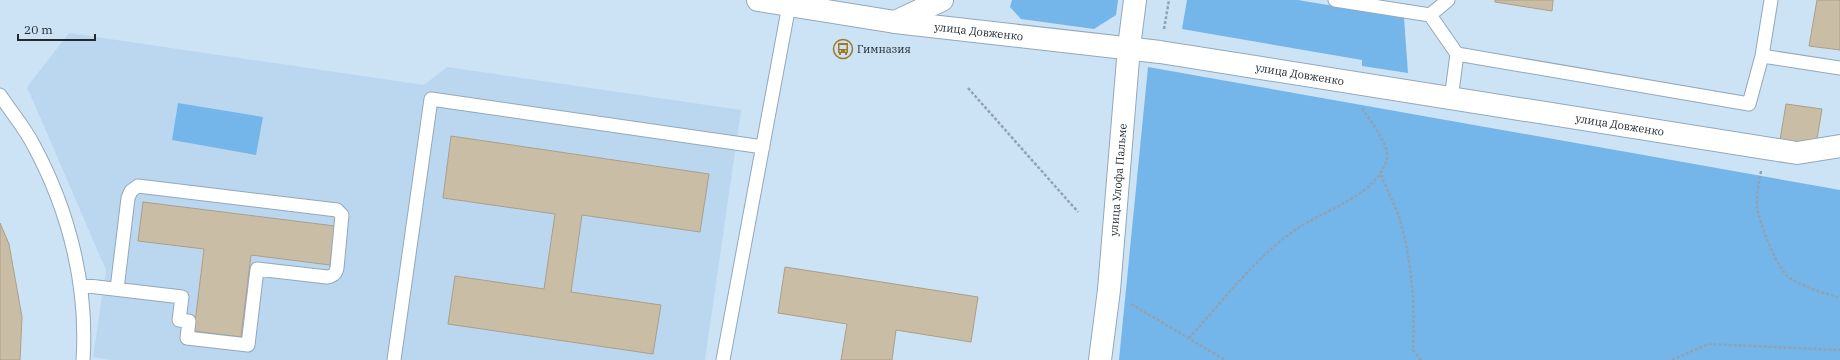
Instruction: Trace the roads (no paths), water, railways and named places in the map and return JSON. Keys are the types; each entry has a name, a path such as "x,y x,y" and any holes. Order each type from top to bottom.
{"street":[{"name":"улица Довженко","path":"758,0 895,22 1128,47 1797,153 1840,146"},
{"path":"895,22 942,0"},
{"name":"улица Улофа Пальме","path":"1100,360 1109,290 1128,47 1135,0"}],"lane":[{"path":"1335,0 1350,1 1430,15 1458,54 1451,99"},
{"path":"1430,15 1448,0"},
{"path":"1458,54 1749,104 1762,56 1771,0"},
{"path":"724,360 789,5"},
{"path":"1762,56 1840,68"},
{"path":"0,95 34,145 61,205 79,268 85,333 83,360"},
{"path":"394,360 431,99 762,147"},
{"path":"80,285 182,297 179,320 189,322 187,338 248,345 257,268 327,277 336,273 342,215 338,210 138,186 131,191 128,198 117,289"}],"place":[{"name":"Гимназия","path":"843,49"}]}
